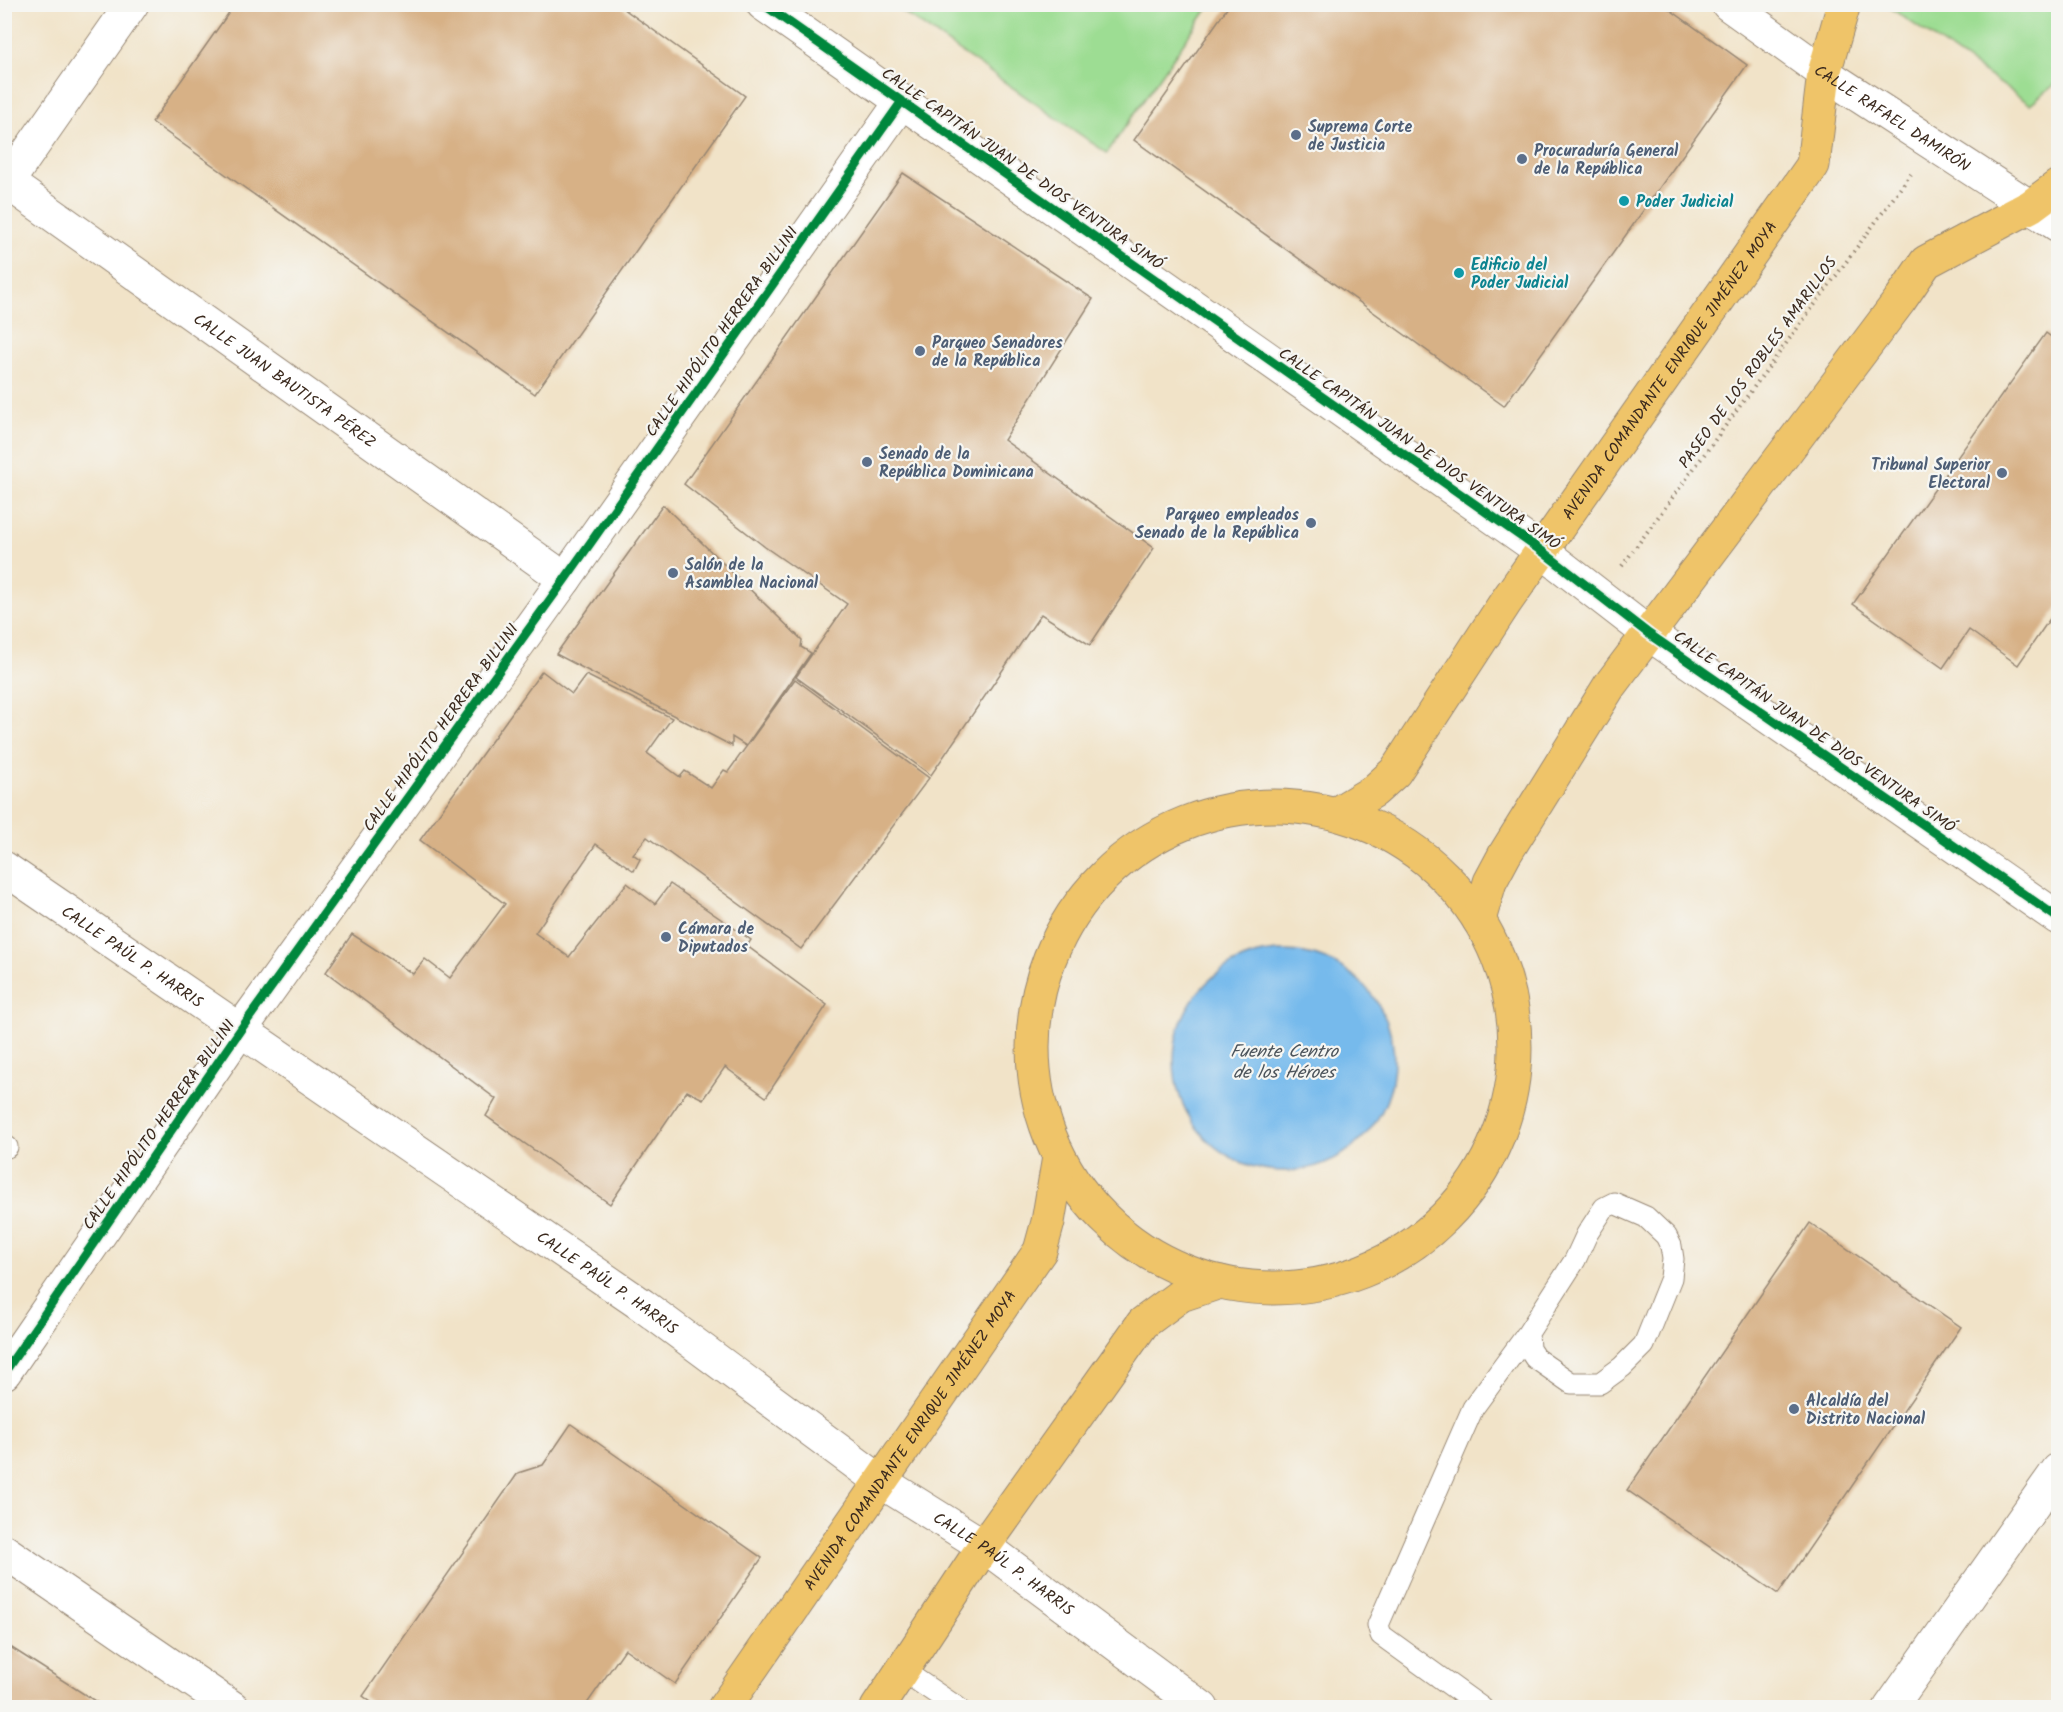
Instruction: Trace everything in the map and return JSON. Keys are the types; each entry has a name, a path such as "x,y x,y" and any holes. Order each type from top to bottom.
{"main road":[{"name":"AVENIDA COMANDANTE ENRIQUE JIMÉNEZ MOYA","path":"1337,813 1374,791 1395,772 1505,603 1813,165 1824,73 1844,4"},
{"path":"1479,920 1490,882 1505,854 1610,686 1900,300 1926,262 2031,206 2058,186"},
{"path":"1263,805 1337,813 1379,830 1414,850 1445,877 1479,920 1506,981 1515,1041 1509,1102 1489,1159 1454,1209 1409,1249 1355,1276 1296,1289 1236,1287 1177,1270 1125,1238 1088,1201 1059,1157 1038,1100 1033,1040 1042,980 1065,925 1101,877 1149,840 1203,815 1263,805"},
{"name":"AVENIDA COMANDANTE ENRIQUE JIMÉNEZ MOYA","path":"724,1707 1040,1251 1048,1222 1059,1157"},
{"path":"877,1707 984,1546 1143,1323 1181,1295 1220,1282"}],"street":[{"path":"6,183 132,4"},
{"name":"CALLE CAPITÁN JUAN DE DIOS VENTURA SIMÓ","path":"763,4 1543,552 1649,634 2058,918"},
{"name":"CALLE RAFAEL DAMIRÓN","path":"1728,4 1824,73 2058,225"},
{"name":"CALLE HIPÓLITO HERRERA BILLINI","path":"4,1373 241,1029 565,579 902,101"},
{"name":"CALLE JUAN BAUTISTA PÉREZ","path":"6,183 565,579"},
{"name":"CALLE PAÚL P. HARRIS","path":"4,868 642,1305 880,1481 984,1546 1202,1707"},
{"path":"1890,1707 2058,1470"},
{"path":"4,1551 233,1707"}],"lane":[{"path":"1482,1707 1381,1635 1378,1625 1473,1408 1528,1333 1604,1208 1614,1203 1627,1208 1646,1217 1666,1236 1671,1246 1673,1259 1671,1278 1644,1345 1622,1367 1600,1383 1571,1383 1535,1358 1529,1349 1528,1333"},
{"path":"902,1670 958,1707"}],"green space":[{"path":"893,5 1210,5 1107,153"},
{"path":"1890,5 2058,5 2058,82 2030,104 1889,7"}],"water":[{"name":"Fuente Centro de los Héroes","path":"1273,951 1295,951 1326,959 1345,969 1362,983 1376,1000 1386,1019 1392,1039 1394,1061 1392,1083 1386,1103 1376,1122 1362,1139 1345,1153 1316,1167 1295,1171 1273,1171 1252,1167 1232,1158 1214,1146 1199,1131 1178,1093 1174,1072 1174,1050 1178,1029 1187,1009 1199,991 1214,976 1252,955"}],"building":[{"path":"235,4 617,4 745,96 535,394 152,122"},
{"name":"Edificio del Poder Judicial","path":"1230,4 1662,4 1747,65 1504,406 1134,140"},
{"name":"Senado de la República Dominicana","path":"903,173 1093,299 1004,440 1154,548 1090,645 1041,614 931,775 796,677 847,604 765,547 684,484"},
{"name":"Tribunal Superior Electoral","path":"2046,333 2058,342 2058,607 2018,665 1969,630 1943,668 1853,604"},
{"name":"Salón de la Asamblea Nacional","path":"663,505 802,640 801,647 811,653 746,746 732,737 732,746 556,654"},
{"name":"Cámara de Diputados","path":"542,671 572,694 586,675 672,718 647,753 680,777 685,771 711,788 724,770 728,772 795,679 929,778 801,949 647,837 633,854 640,859 634,871 596,844 535,933 569,957 627,883 655,904 670,884 751,940 747,946 827,1005 766,1097 725,1067 703,1099 687,1091 610,1204 486,1116 496,1099 326,972 352,934 413,974 425,959 450,978 505,904 420,840"},
{"name":"Alcaldía del Distrito Nacional","path":"1810,1223 1961,1327 1778,1594 1627,1490"},
{"path":"571,1424 762,1558 675,1684 625,1649 584,1708 379,1708 363,1696 518,1473 543,1465"},
{"path":"4,1643 106,1708 4,1708"}],"cycle path":[{"path":"763,4 1543,552 1649,634 2058,918"},
{"path":"4,1373 241,1029 565,579 902,101"}],"place":[{"name":"Suprema Corte de Justicia","path":"1296,135"},
{"name":"Procuraduría General de la República","path":"1522,159"},
{"name":"Poder Judicial","path":"1624,201"},
{"name":"Edificio del Poder Judicial","path":"1459,273"},
{"name":"Parqueo Senadores de la República","path":"920,351"},
{"name":"Senado de la República Dominicana","path":"867,462"},
{"name":"Tribunal Superior Electoral","path":"2002,473"},
{"name":"Parqueo empleados Senado de la República","path":"1311,523"},
{"name":"Salón de la Asamblea Nacional","path":"673,573"},
{"name":"Cámara de Diputados","path":"666,937"},
{"name":"Alcaldía del Distrito Nacional","path":"1794,1409"}]}
